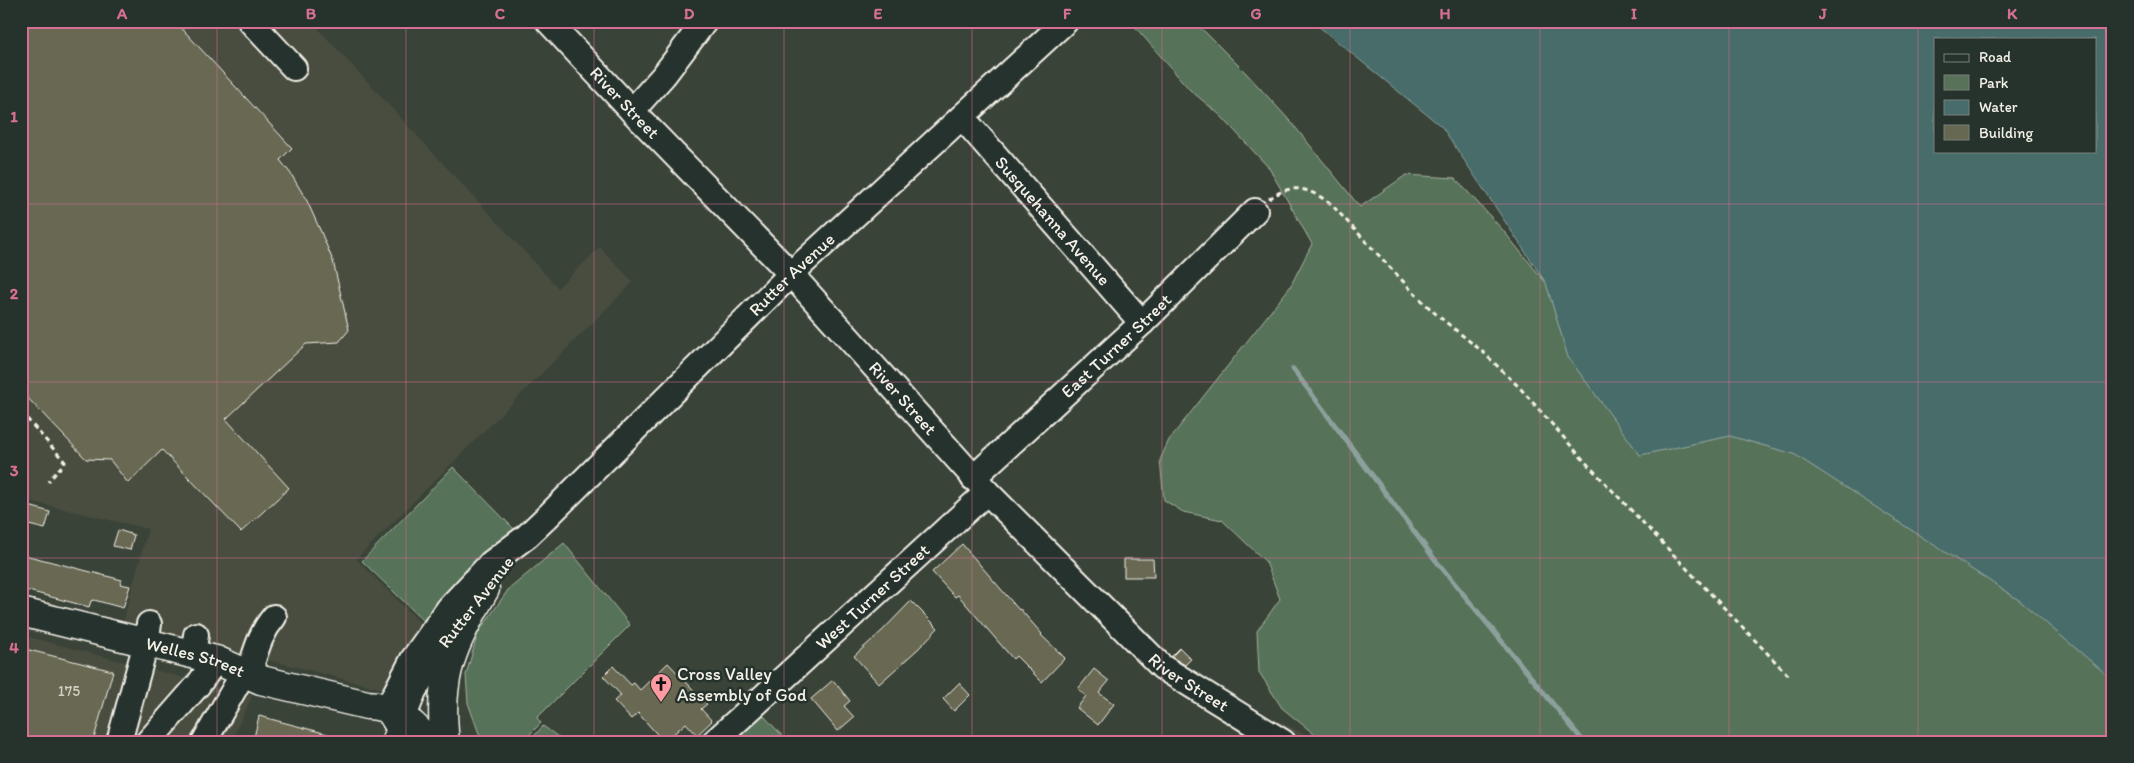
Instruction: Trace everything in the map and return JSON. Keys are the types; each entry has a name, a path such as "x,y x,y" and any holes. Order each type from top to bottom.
{"main road":[{"path":"445,742 442,716 443,695 451,656 455,643 485,589"},
{"name":"Welles Street","path":"21,612 148,633 202,649 252,676 394,724"},
{"path":"394,724 422,733 429,742"}],"street":[{"path":"250,21 294,68"},
{"name":"River Street","path":"548,21 632,112 791,274 980,485 1162,668 1283,742"},
{"path":"632,112 664,76 705,21"},
{"name":"Rutter Avenue","path":"394,724 437,651 457,622 527,536 791,274 1066,21"},
{"name":"Susquehanna Avenue","path":"962,117 1142,323"},
{"name":"East Turner Street","path":"980,485 1255,211"},
{"name":"West Turner Street","path":"714,742 980,485"},
{"name":"Rutter Avenue","path":"394,724 413,659 449,608 492,563 527,536"},
{"path":"204,742 252,676 251,666 260,638 274,617"},
{"path":"119,742 148,633"},
{"path":"148,742 198,684 202,649"}],"path":[{"path":"1255,211 1276,194 1293,189 1302,189 1316,194 1330,204 1420,299 1484,352 1520,388 1589,466 1790,677"},
{"path":"21,412 65,462 48,482"}],"shaded area":[{"path":"21,21 311,21 558,288 600,247 633,282 356,559 420,623 383,689 123,623 148,529 21,499"},
{"path":"21,635 252,696 231,742 21,742"},
{"path":"1276,720 1306,735 1311,742 1245,742"}],"green space":[{"path":"1130,21 1194,21 1291,122 1360,207 1406,175 1455,178 1501,228 1546,283 1568,357 1640,455 1730,436 1794,454 2019,600 2113,680 2113,742 1324,742 1282,708 1259,672 1257,631 1280,599 1266,562 1222,520 1183,512 1164,500 1160,460 1169,440 1290,287 1312,244 1269,168 1220,115 1190,90"},
{"path":"453,467 516,531 425,622 362,561"},
{"path":"564,543 630,625 537,718 541,723 522,742 482,742 468,703 466,675 478,633 508,590"},
{"path":"763,715 788,742 733,742"},
{"path":"543,726 565,742 529,742"}],"water":[{"path":"1312,21 2113,21 2113,680 2019,600 1794,454 1730,436 1640,455 1568,357 1546,283 1442,127"}],"building":[{"path":"21,21 175,21 292,148 280,160 307,201 333,261 349,330 339,342 306,344 226,419 289,488 241,532 162,450 128,483 110,460 86,459 21,391"},
{"path":"29,506 50,512 45,529 25,524"},
{"path":"118,530 134,535 130,550 113,546"},
{"path":"962,544 1041,635 1065,658 1042,682 1016,656 1013,659 958,595 955,597 932,572"},
{"path":"21,554 122,580 120,584 130,586 123,608 94,600 91,601 89,607 21,589"},
{"path":"1124,559 1153,559 1154,577 1124,577"},
{"path":"911,601 938,628 879,684 854,656"},
{"path":"21,648 113,671 93,742 76,742 64,739 64,742 21,742"},
{"path":"1180,648 1191,659 1185,665 1171,657"},
{"name":"Cross Valley Assembly of God","path":"668,663 707,704 701,709 712,721 697,735 686,723 664,742 638,713 631,719 614,701 621,695 603,676 613,666 631,685 634,683 640,690"},
{"path":"1094,669 1109,681 1099,693 1114,704 1098,725 1077,708 1086,696 1078,689"},
{"path":"833,680 850,701 844,706 854,717 838,731 811,699"},
{"path":"959,683 970,695 954,711 943,699"},
{"path":"259,716 339,737 338,742 253,742"}],"waterway":[{"path":"1293,369 1433,557 1584,742"}],"place":[{"name":"Cross Valley Assembly of God","path":"661,703"}]}
